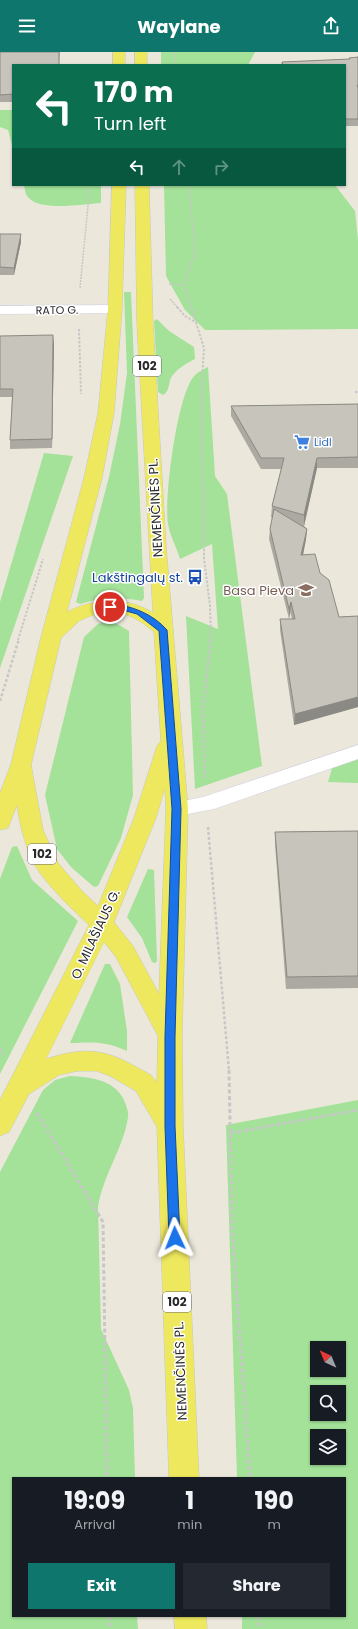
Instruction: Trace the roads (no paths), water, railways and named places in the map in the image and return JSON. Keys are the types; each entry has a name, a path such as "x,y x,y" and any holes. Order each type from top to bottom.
{"main road":[{"path":"119,52 119,64"},
{"path":"141,52 141,64"},
{"name":"102","path":"119,186 115,309 106,414 93,478 51,638 21,764 32,830 48,867 74,897 102,924 124,952 170,1037"},
{"name":"NEMENČINĖS PL.","path":"142,186 144,324 157,546 170,735 177,809 170,1037 170,1126 184,1477"},
{"path":"51,638 64,623 76,614 100,606 120,607 139,613 163,630"},
{"name":"O. MILAŠIAUS G.","path":"0,1125 102,924 145,818 170,735"},
{"path":"0,823 21,764"},
{"path":"21,1086 52,1067 77,1061 100,1061 119,1069 145,1084 170,1126"},
{"path":"190,1617 191,1629"}],"street":[{"name":"RATO G.","path":"0,310 115,309"},
{"path":"177,809 206,804 358,752"}],"place":[{"name":"Lidl","path":"302,442"},
{"name":"Lakštingalų st.","path":"195,577"},
{"name":"Basa Pieva","path":"306,590"}]}
